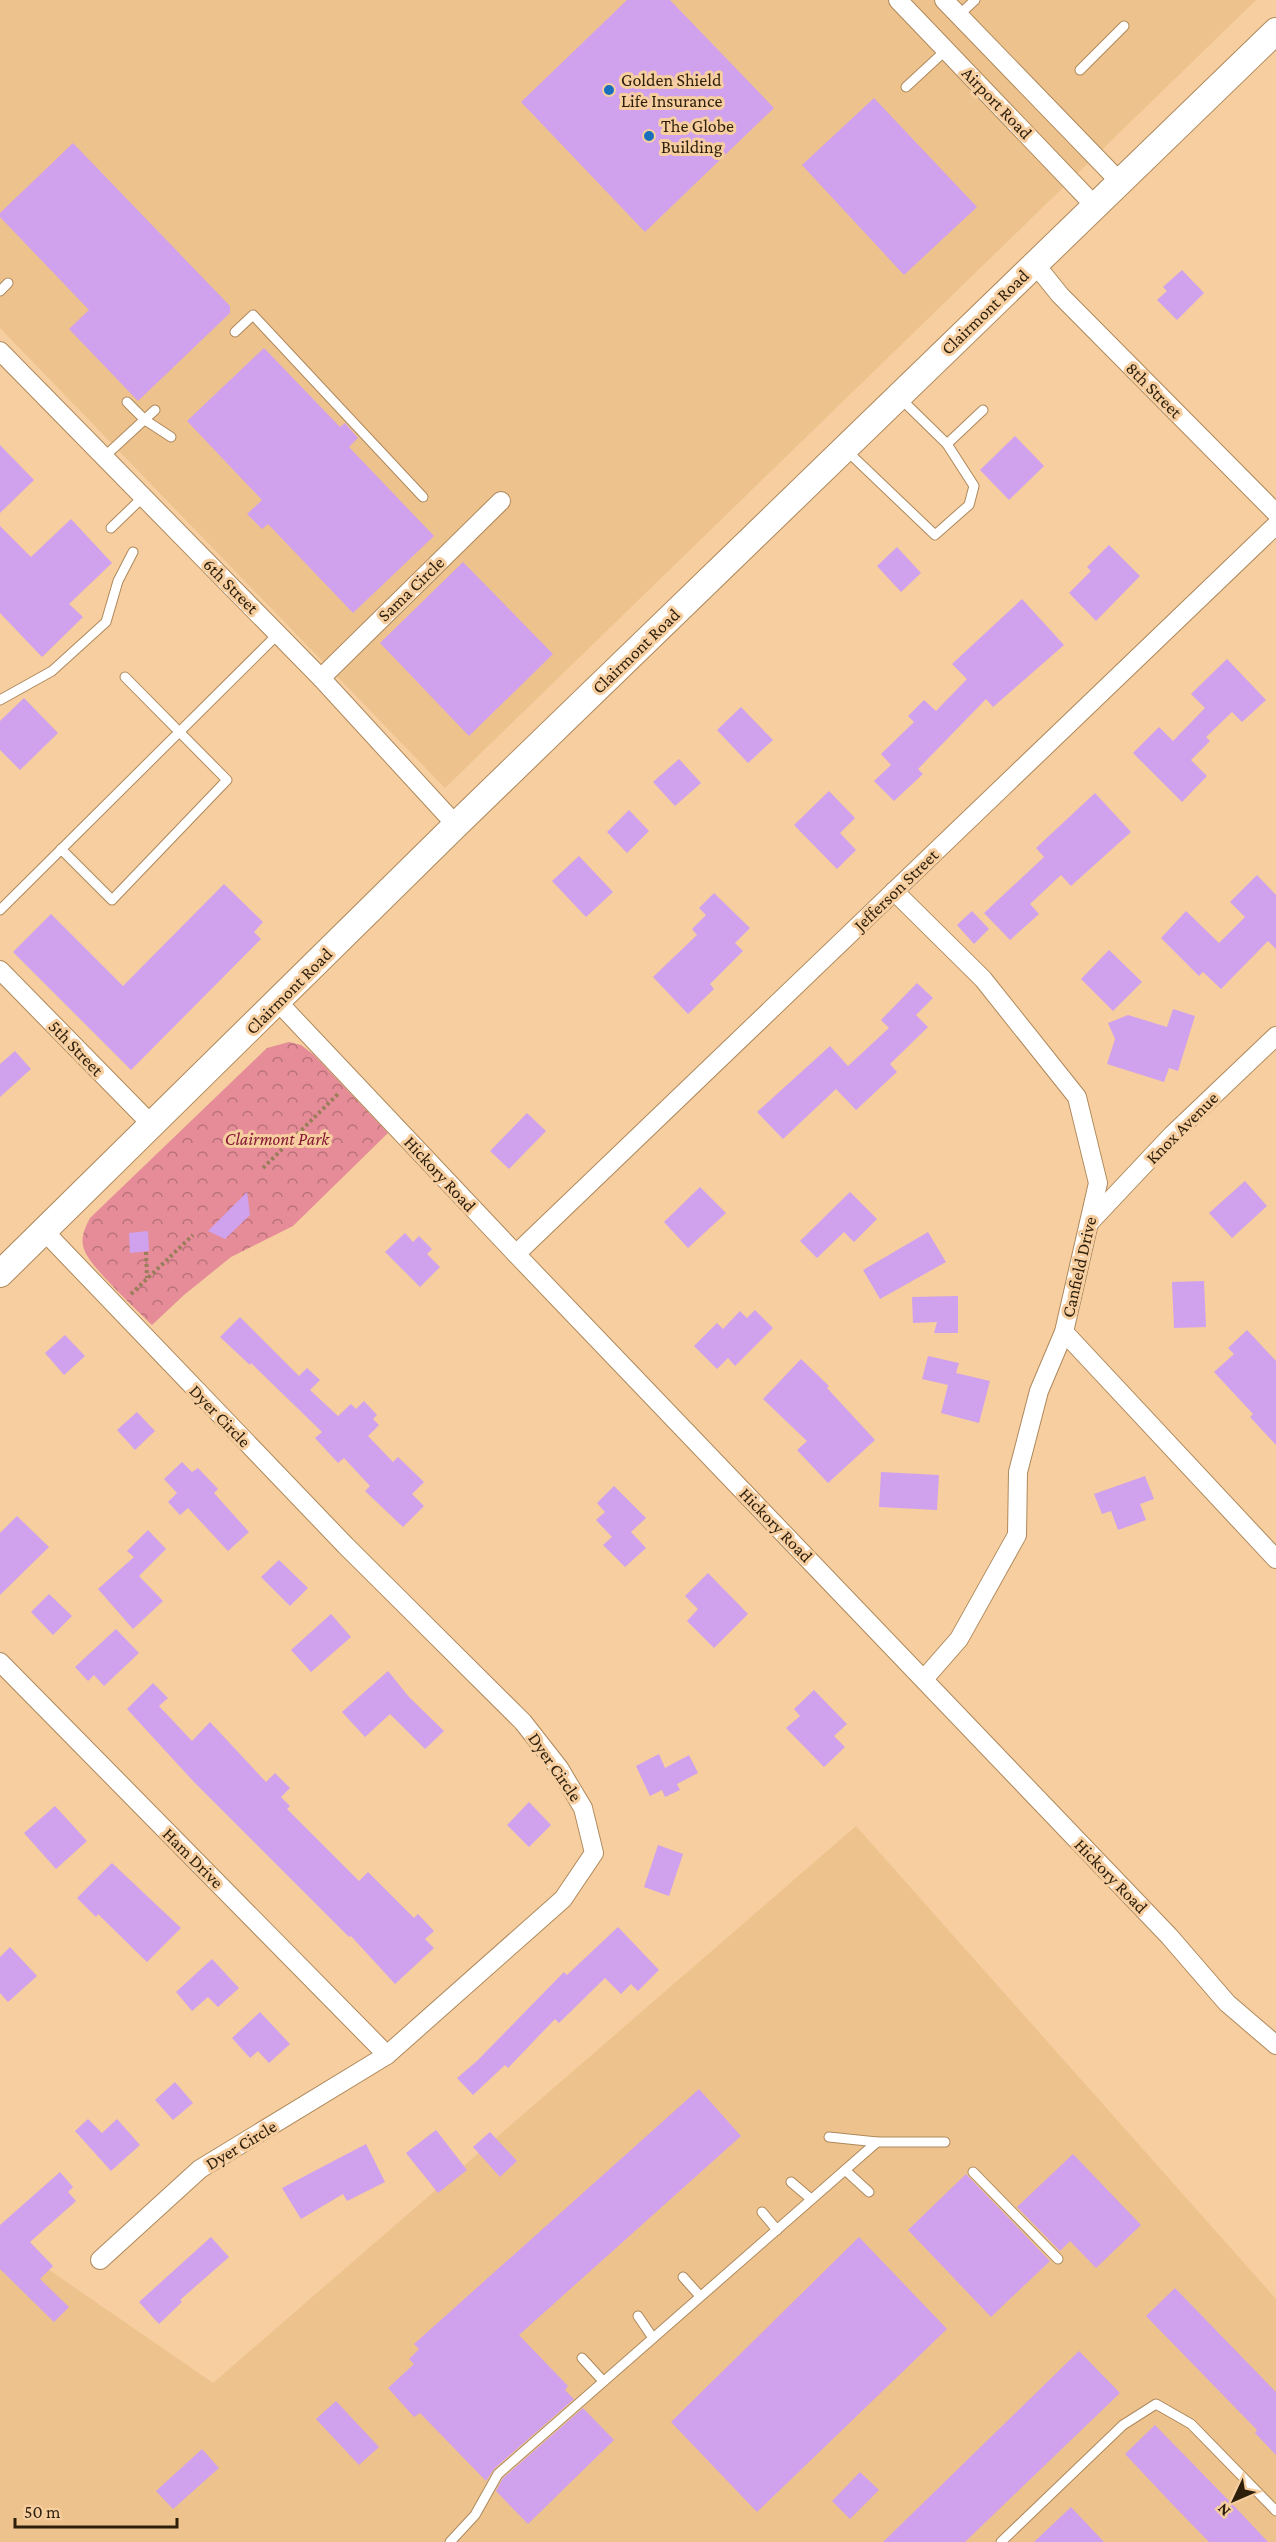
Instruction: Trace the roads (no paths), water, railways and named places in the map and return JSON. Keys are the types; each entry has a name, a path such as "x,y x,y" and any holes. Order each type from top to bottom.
{"main road":[{"name":"Clairmont Road","path":"0,1274 456,825 1276,31"}],"street":[{"name":"Airport Road","path":"898,0 1095,206"},
{"name":"Airport Road","path":"944,0 1120,182"},
{"name":"8th Street","path":"1035,264 1060,295 1276,513"},
{"name":"6th Street","path":"0,351 321,678 456,825"},
{"name":"Sama Circle","path":"321,678 501,501"},
{"name":"Jefferson Street","path":"516,1254 1276,525"},
{"name":"Canfield Drive","path":"894,891 984,979 1077,1097 1098,1183 1064,1332 1039,1391 1018,1473 1017,1535 959,1639 924,1679"},
{"name":"5th Street","path":"0,970 152,1125"},
{"name":"Hickory Road","path":"278,1002 1169,1936 1227,2003 1276,2045"},
{"name":"Knox Avenue","path":"1090,1222 1172,1135 1276,1036"},
{"name":"Dyer Circle","path":"45,1232 346,1546 494,1691 559,1767 583,1808 594,1853 563,1899 387,2055 200,2169 100,2260"},
{"path":"1064,1332 1276,1559"},
{"name":"Ham Drive","path":"0,1662 387,2055"}],"lane":[{"path":"959,15 975,0"},
{"path":"1080,70 1124,26"},
{"path":"906,87 946,50"},
{"path":"0,291 8,284"},
{"path":"236,332 253,315 423,497"},
{"path":"844,449 935,535 969,505 974,486 946,444 898,396"},
{"path":"127,402 145,420 171,437"},
{"path":"104,457 155,410"},
{"path":"946,444 983,410"},
{"path":"111,528 143,497"},
{"path":"0,700 52,671 106,622 118,581 133,552"},
{"path":"0,910 278,634"},
{"path":"61,849 112,900 227,780 125,677"},
{"path":"0,707 11,695"},
{"path":"829,2137 877,2142 945,2142"},
{"path":"450,2542 475,2516 498,2474 877,2142"},
{"path":"845,2170 869,2192"},
{"path":"973,2172 1058,2259"},
{"path":"791,2182 811,2199"},
{"path":"762,2212 777,2230"},
{"path":"683,2277 700,2296"},
{"path":"638,2316 653,2338"},
{"path":"582,2358 603,2381"},
{"path":"1001,2542 1123,2425 1156,2404 1191,2424 1276,2511"}],"place":[{"name":"Golden Shield Life Insurance","path":"609,90"},
{"name":"The Globe Building","path":"649,136"}],"park label":[{"name":"Clairmont Park","path":"277,1139"}]}
